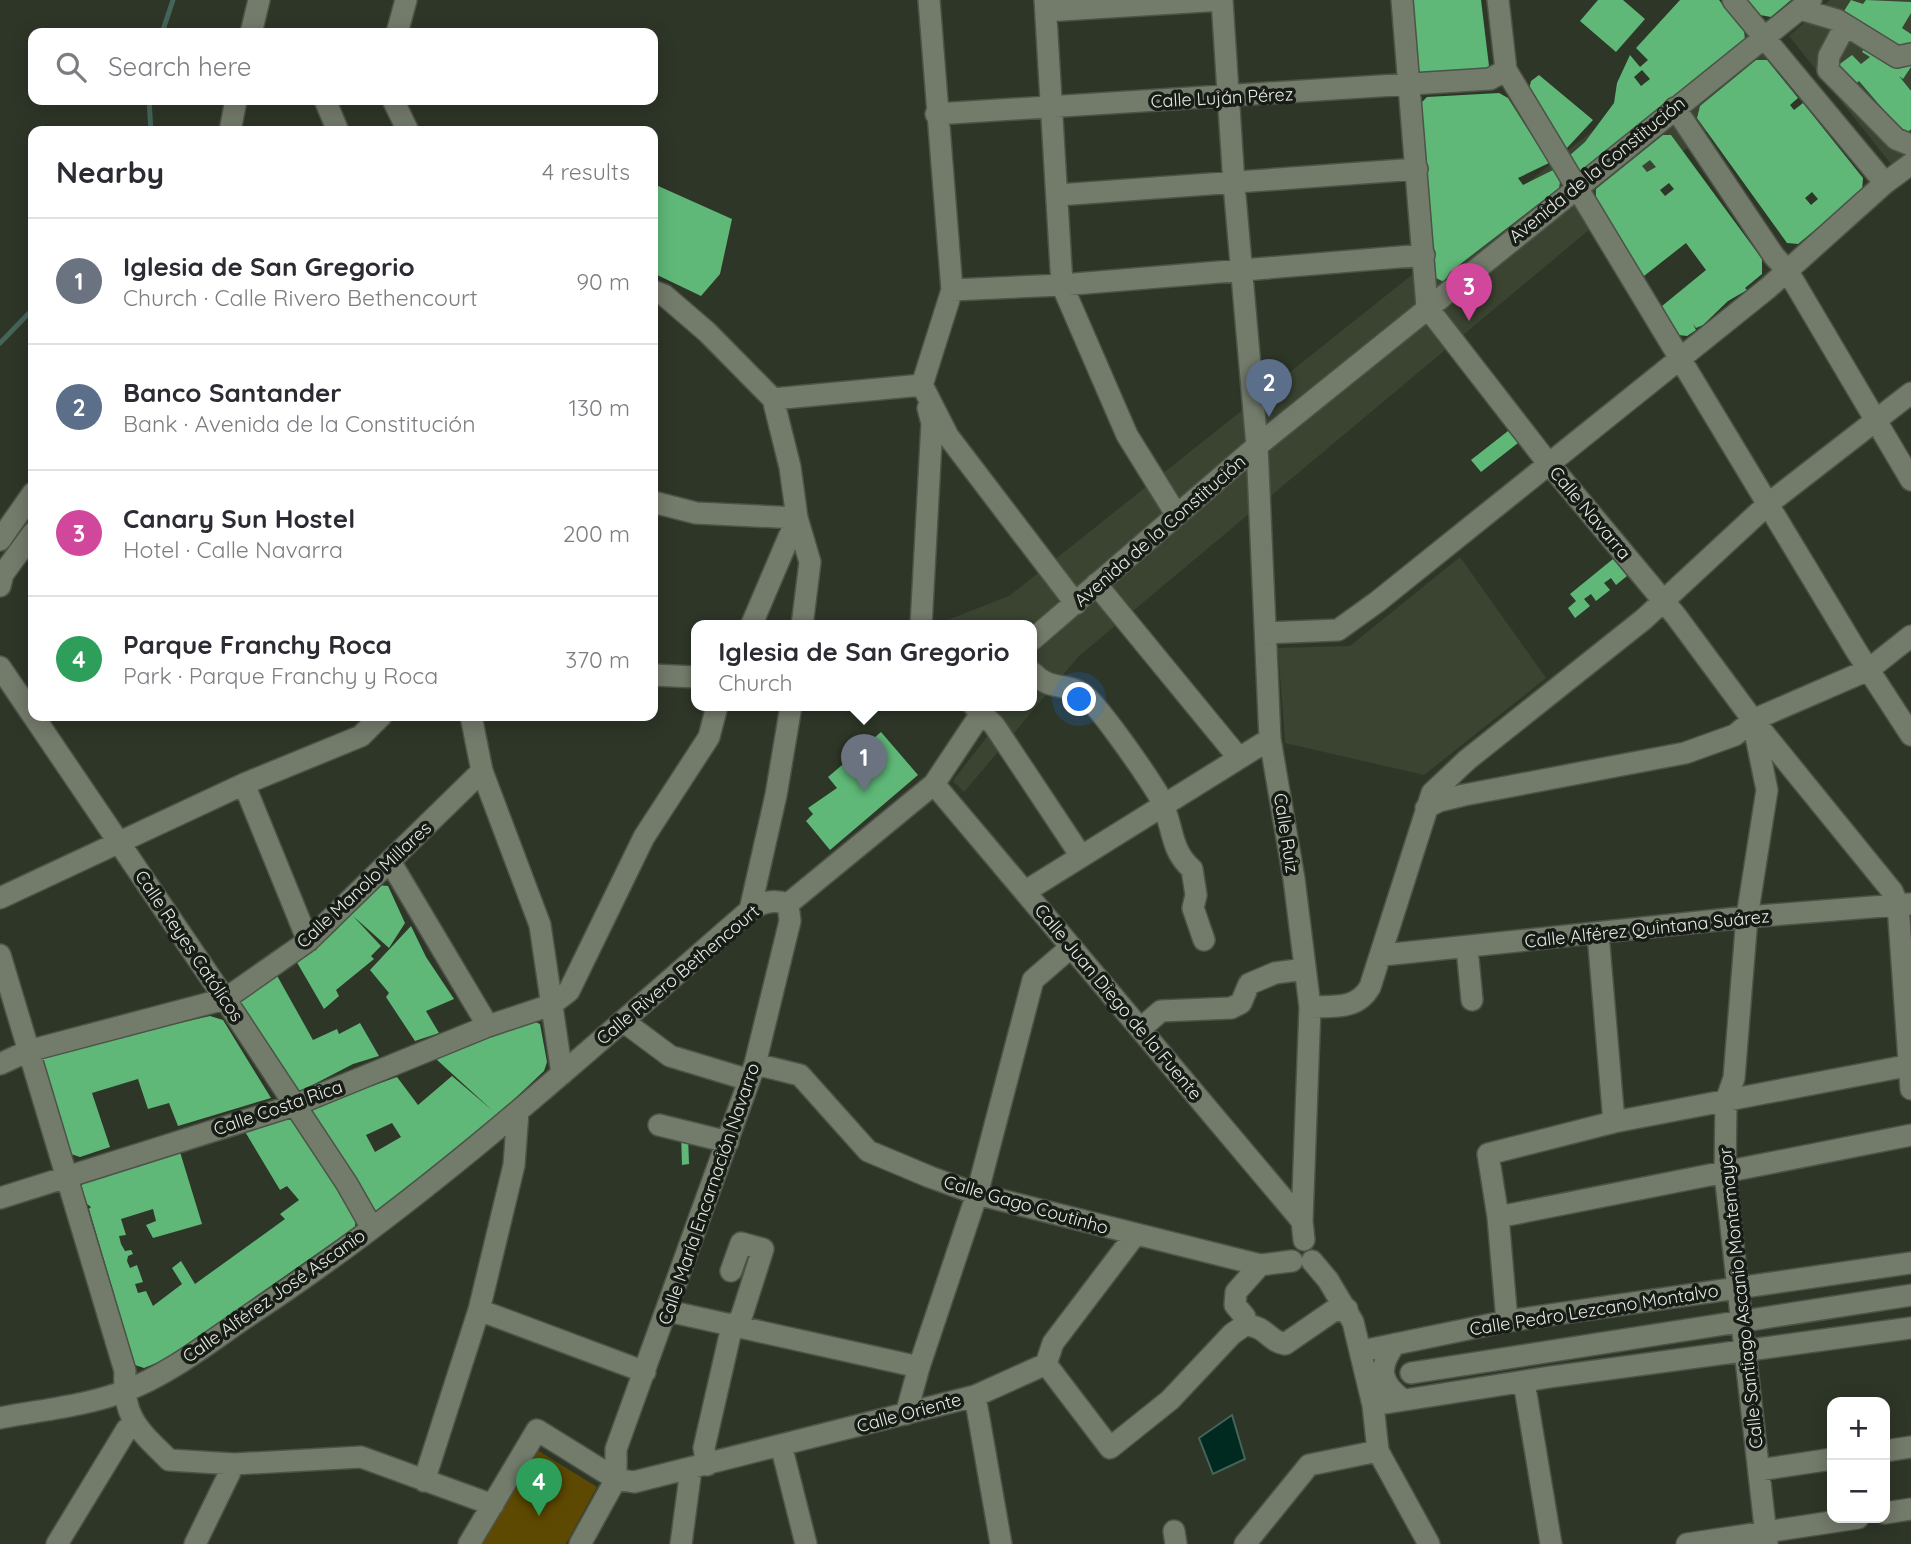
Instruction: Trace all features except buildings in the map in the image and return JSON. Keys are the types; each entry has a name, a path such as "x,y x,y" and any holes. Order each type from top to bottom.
{"street":[{"path":"252,28 259,0"},
{"path":"263,28 268,0"},
{"path":"399,28 407,0"},
{"path":"921,620 932,423 922,385 952,290 929,0"},
{"path":"1177,514 1127,435 1062,285 1045,6 1222,0"},
{"name":"Calle Ruiz","path":"1222,0 1234,184 1257,446 1270,739 1310,1007 1303,1230"},
{"path":"1402,0 1427,307"},
{"path":"1498,0 1506,70 1868,670 1911,734"},
{"path":"1734,0 1885,183"},
{"path":"1828,0 1841,23 1829,56 1828,70 1896,139 1911,145"},
{"path":"1805,4 1897,57 1911,54"},
{"name":"Avenida de la Constitución","path":"1037,636 1257,446 1805,4"},
{"name":"Calle Luján Pérez","path":"936,114 1228,98 1490,79 1506,70"},
{"path":"231,126 235,105"},
{"path":"243,126 247,105"},
{"path":"327,105 336,126"},
{"path":"395,105 406,126"},
{"path":"1675,108 1781,263 1911,480"},
{"path":"1266,633 1338,630 1377,602 1680,359 1781,263 1911,164"},
{"path":"1058,195 1417,169"},
{"path":"952,290 1062,285 1424,255"},
{"path":"658,293 707,332 773,399 790,467 797,518 810,562 803,620"},
{"name":"Calle Navarra","path":"1427,307 1548,463 1664,601 1753,720 1905,905"},
{"path":"773,399 922,385"},
{"path":"922,385 948,436 1076,604"},
{"path":"1310,1007 1351,1005 1364,998 1383,956 1432,793 1452,773 1664,601 1768,504 1876,423 1911,393"},
{"path":"0,540 28,500"},
{"path":"658,503 696,513 797,518"},
{"path":"754,620 797,518"},
{"path":"0,586 4,574 28,540"},
{"path":"1096,584 1238,757"},
{"path":"1426,808 1439,801 1464,795 1685,753 1735,735 1753,720 1868,670 1911,636"},
{"name":"Calle Reyes Católicos","path":"0,667 28,709"},
{"path":"658,675 691,677"},
{"path":"1037,677 1044,683 1081,692 1100,713 1162,805 1171,822 1178,857 1192,869 1196,895 1193,908 1204,940"},
{"path":"551,1005 569,991 644,837 709,737 716,711"},
{"path":"750,910 776,795 790,711"},
{"path":"788,904 933,784 980,711"},
{"path":"982,711 995,725 1081,856"},
{"name":"Calle Santiago Ascanio Montemayor","path":"1753,720 1767,790 1747,917 1734,1077 1726,1101 1725,1174 1767,1539"},
{"name":"Calle Reyes Católicos","path":"36,721 225,999 347,1184 372,1228"},
{"path":"0,898 244,784 362,736 376,721"},
{"path":"472,721 482,771 540,925 562,1074"},
{"path":"1026,891 1270,739"},
{"name":"Calle Manolo Millares","path":"0,1064 28,1051 225,999 308,941 391,863 482,771"},
{"path":"1452,773 1464,795"},
{"path":"244,784 308,941"},
{"name":"Calle Juan Diego de la Fuente","path":"933,784 1026,891 1303,1230"},
{"path":"391,863 488,1027"},
{"name":"Calle Rivero Bethencourt","path":"518,1112 750,910 763,902 778,901 788,904"},
{"name":"Calle María Encarnación Navarro","path":"615,1479 616,1449 752,1072 790,921 788,904"},
{"path":"1905,905 1911,1089"},
{"name":"Calle Alférez Quintana Suárez","path":"1383,956 1747,917 1905,905"},
{"path":"1598,934 1614,1122"},
{"path":"906,1414 977,1194 1034,980 1070,948"},
{"path":"1467,948 1472,1000"},
{"path":"0,956 125,1371 124,1392 134,1425 169,1460 234,1464 361,1457 493,1505"},
{"path":"1140,1029 1161,1011 1231,1008 1241,1003 1249,984 1275,973 1305,969"},
{"name":"Calle Costa Rica","path":"0,1198 295,1105 488,1027 551,1005"},
{"name":"Calle Gago Coutinho","path":"623,1021 670,1056 752,1072 800,1075 867,1151 977,1194 1135,1236 1260,1265 1302,1261"},
{"path":"1507,1321 1498,1217 1489,1154 1614,1122 1910,1065"},
{"path":"424,1480 479,1310 514,1165 518,1112"},
{"name":"Calle Alférez José Ascanio","path":"0,1418 124,1392 156,1377 301,1280 372,1228 518,1112"},
{"path":"659,1125 728,1142"},
{"path":"1498,1217 1911,1135"},
{"path":"1303,1230 1290,1248 1302,1261 1328,1280 1347,1309 1362,1351 1373,1405 1378,1451 1429,1544"},
{"path":"1135,1236 1053,1343 1046,1364 1110,1448 1170,1400 1232,1334 1245,1325 1258,1325 1277,1343 1285,1344 1334,1311 1347,1309"},
{"path":"681,1544 732,1326 741,1318 763,1249 741,1243 731,1271"},
{"name":"Calle Pedro Lezcano Montalvo","path":"1362,1351 1507,1321 1911,1264"},
{"path":"1245,1325 1245,1317 1235,1305 1236,1292 1260,1265"},
{"path":"1411,1373 1911,1295"},
{"path":"479,1310 645,1372"},
{"path":"668,1311 919,1367"},
{"path":"1373,1405 1911,1328"},
{"path":"1395,1344 1384,1358 1381,1371 1383,1381 1403,1400"},
{"name":"Calle Oriente","path":"615,1479 634,1482 975,1396 1046,1364"},
{"path":"1524,1382 1550,1544"},
{"path":"975,1396 1001,1544"},
{"path":"57,1544 127,1429 134,1425"},
{"path":"469,1544 537,1430 615,1479 580,1544"},
{"path":"780,1445 806,1544"},
{"path":"1890,1450 1911,1447"},
{"path":"1245,1544 1309,1465 1378,1451"},
{"path":"1759,1470 1827,1460"},
{"path":"195,1544 234,1464"},
{"path":"1890,1512 1911,1509"},
{"path":"1687,1544 1767,1539 1836,1523"}],"shaded area":[{"path":"1830,0 1911,0 1911,150 1891,164 1789,36"},
{"path":"1733,19 1778,72 1079,656 1037,706 1037,620 947,620 1009,596"},
{"path":"1460,557 1546,678 1424,775 1285,743 1278,648 1350,646"},
{"path":"996,711 1032,711 964,792 953,781 989,734"},
{"path":"537,1450 597,1487 566,1544 480,1544"}],"water":[{"path":"1232,1415 1245,1459 1213,1474 1199,1438"}],"waterway":[{"path":"164,28 173,0"},
{"path":"149,105 151,126"},
{"path":"0,343 28,314"}],"place":[{"name":"Canary Sun Hostel","path":"1469,321"},
{"name":"Banco Santander","path":"1269,417"},
{"name":"Iglesia de San Gregorio","path":"864,792"},
{"name":"Parque Franchy Roca","path":"539,1516"}]}
